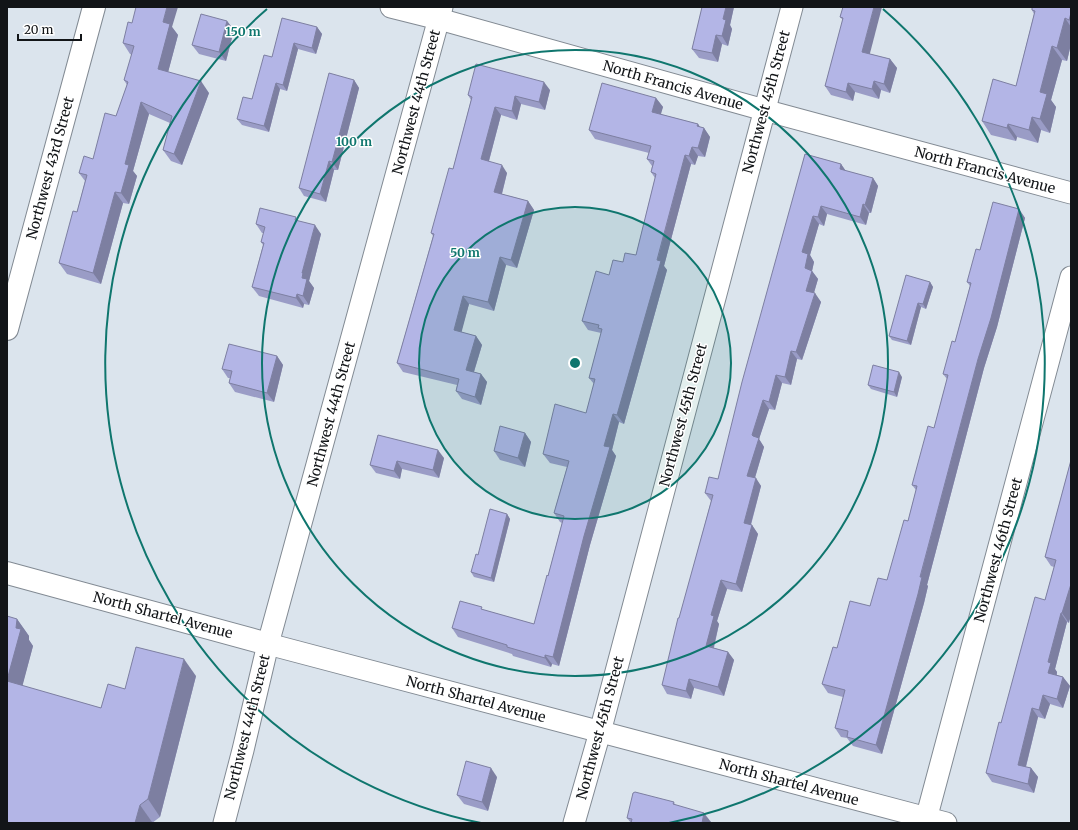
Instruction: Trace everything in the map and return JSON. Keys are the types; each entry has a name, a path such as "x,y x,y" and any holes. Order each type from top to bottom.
{"street":[{"name":"Northwest 43rd Street","path":"7,330 94,7"},
{"name":"North Francis Avenue","path":"391,7 441,13 764,110 1071,193"},
{"name":"Northwest 45th Street","path":"574,823 600,732 792,7"},
{"name":"Northwest 44th Street","path":"224,823 268,644 441,13"},
{"name":"Northwest 46th Street","path":"933,821 1071,277"},
{"name":"North Shartel Avenue","path":"7,573 933,821"}],"building":[{"path":"136,7 167,7 163,22 170,24 158,69 201,81 174,154 163,150 172,116 141,102 125,164 129,165 121,193 115,192 93,273 59,263 73,211 77,212 87,175 79,173 84,156 93,159 105,113 116,116 128,82 124,80 134,46 123,43 128,22 132,23"},
{"path":"702,7 726,7 723,19 726,20 722,36 716,35 712,53 692,49"},
{"path":"843,7 874,7 862,52 890,59 884,84 874,81 872,89 848,83 846,92 825,86 843,18 840,17"},
{"path":"1032,7 1071,7 1069,20 1065,18 1057,48 1052,46 1040,92 1047,94 1040,119 1032,117 1029,130 1008,124 1007,128 982,121 993,79 1016,86 1035,11 1032,10"},
{"path":"201,14 227,21 219,52 192,45"},
{"path":"282,18 317,27 312,48 294,43 283,85 276,83 264,126 237,119 243,97 252,99 264,55 272,57"},
{"path":"476,64 544,82 539,102 515,96 512,111 495,107 481,159 502,165 494,192 528,201 511,260 500,257 488,302 463,296 454,330 476,336 466,370 481,374 475,397 456,391 459,379 397,363 434,234 431,233 449,168 453,169 472,97 468,95"},
{"path":"329,73 354,80 332,162 329,161 320,194 299,188"},
{"path":"602,83 656,98 652,112 698,124 697,126 704,128 698,148 692,147 689,156 685,155 657,260 661,261 617,415 613,414 604,446 610,447 584,536 553,657 545,655 545,658 452,628 460,601 482,607 481,609 534,624 547,575 548,576 564,516 554,513 569,461 543,454 555,404 586,413 595,379 589,378 602,329 598,328 599,325 582,321 596,271 609,275 613,260 623,262 625,253 636,255 656,174 651,172 654,161 647,159 651,146 589,130"},
{"path":"805,154 841,164 840,169 873,178 865,205 863,204 860,217 821,206 818,217 813,216 802,252 808,254 805,268 812,271 806,291 815,293 796,352 791,351 785,377 776,375 769,402 763,400 752,435 759,438 747,476 756,478 744,523 752,525 736,584 721,580 711,615 714,616 706,646 728,652 718,687 689,679 686,691 662,685 678,618 713,495 705,493 709,477 718,479 742,382"},
{"path":"993,202 1019,209 991,318 978,359 920,577 922,577 918,594 876,745 847,737 848,731 835,728 845,690 822,684 833,647 837,648 850,601 870,606 878,578 887,580 904,520 908,521 917,486 912,485 928,426 934,428 948,375 943,374 952,341 955,342 971,283 967,282 976,249 980,250"},
{"path":"260,208 296,217 295,220 315,225 302,273 302,278 307,279 303,296 297,294 296,298 252,287 264,243 261,242 265,227 256,224"},
{"path":"906,275 930,282 923,304 918,303 907,341 889,336"},
{"path":"229,344 277,356 267,393 229,383 232,371 222,369"},
{"path":"873,365 899,372 894,392 868,385"},
{"path":"500,426 525,433 518,458 494,451"},
{"path":"378,435 438,450 433,470 397,461 394,471 370,465"},
{"path":"1071,460 1071,584 1061,613 1048,662 1051,663 1048,673 1063,677 1057,699 1043,695 1039,710 1032,708 1018,765 1031,768 1028,784 986,773 1035,597 1045,600 1056,560 1045,557"},
{"path":"490,509 507,514 491,578 471,572 476,554 478,555"},
{"path":"7,616 17,619 16,628 21,629 7,680"},
{"path":"136,647 184,659 148,799 140,805 135,823 7,823 7,681 101,708 108,684 125,689"},
{"path":"466,761 491,768 482,802 457,795"},
{"path":"635,792 674,802 673,804 704,813 702,823 631,823 632,819 627,818 633,793"}]}
